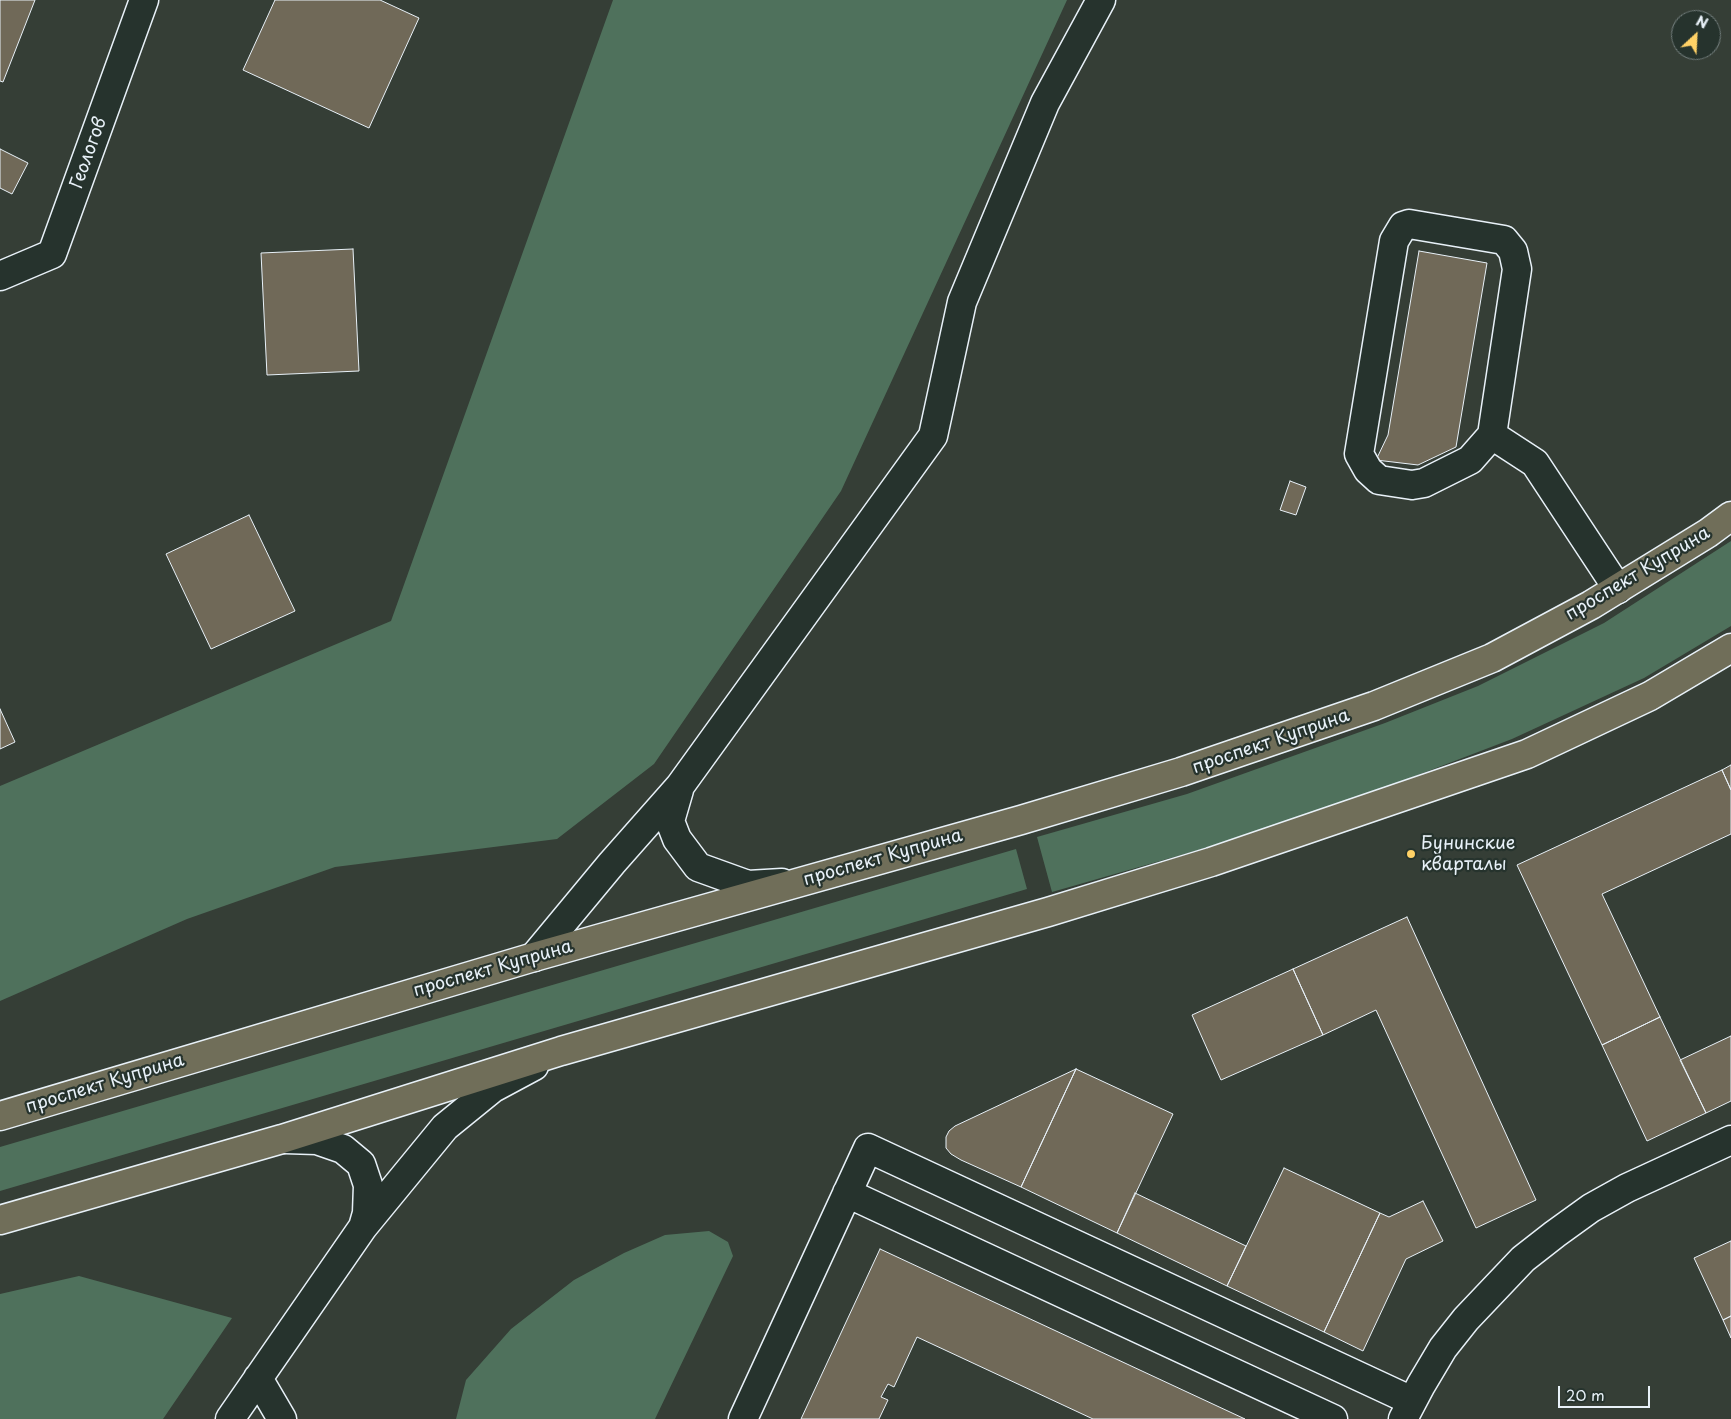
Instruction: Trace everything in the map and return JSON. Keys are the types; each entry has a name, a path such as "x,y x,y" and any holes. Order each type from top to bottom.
{"main road":[{"name":"проспект Куприна","path":"0,1116 534,956 1021,820 1172,775 1374,706 1492,658 1618,589 1708,533 1731,516"},
{"path":"0,1220 282,1138 561,1051 1048,912 1212,862 1526,754 1650,696 1731,648"}],"street":[{"name":"Геологов","path":"0,276 52,254 144,0"},
{"path":"534,956 680,786 933,436 962,302 1045,103 1101,0"},
{"path":"1409,224 1504,240 1513,251 1517,269 1492,435 1470,460 1424,484 1412,485 1379,480 1368,470 1359,454 1394,241 1403,226 1409,224"},
{"path":"1492,435 1535,463 1618,589"},
{"path":"680,786 670,821 677,839 698,868 748,885 801,881"},
{"path":"230,1419 363,1227 445,1127 493,1088 561,1051"},
{"path":"282,1138 317,1140 343,1149 361,1164 368,1185 367,1213 363,1227"},
{"path":"742,1419 868,1148 1407,1410 1443,1348 1494,1287 1523,1259 1591,1208 1627,1188 1731,1140"},
{"path":"847,1193 1333,1419"},
{"path":"258,1378 282,1419"}],"green space":[{"path":"613,0 1067,0 841,491 654,764 557,839 335,867 187,919 0,1001 0,786 391,621"},
{"path":"1731,541 1731,626 1644,678 1512,739 1376,791 1202,849 1052,892 1037,837 1187,794 1385,723 1478,686 1604,623"},
{"path":"1016,849 1027,889 0,1191 0,1147"},
{"path":"709,1231 728,1242 733,1256 655,1419 456,1419 466,1380 511,1329 574,1280 624,1253 665,1235"},
{"path":"79,1276 232,1318 163,1419 0,1419 0,1294"}],"building":[{"path":"0,0 35,0 3,82 0,81"},
{"path":"275,0 380,0 419,18 369,128 243,70"},
{"path":"0,149 28,163 12,194 0,188"},
{"path":"353,249 359,371 267,375 261,253"},
{"path":"1419,251 1487,263 1456,447 1418,465 1376,460 1388,435"},
{"path":"1290,481 1306,487 1296,515 1280,510"},
{"path":"249,515 295,611 211,649 166,554"},
{"path":"0,709 15,742 0,749"},
{"path":"1731,765 1731,790 1722,770"},
{"path":"1722,770 1731,790 1731,834 1602,894 1660,1017 1602,1045 1517,865"},
{"path":"1407,917 1536,1200 1476,1228 1376,1010 1323,1035 1293,969"},
{"path":"1293,969 1323,1035 1221,1080 1192,1015"},
{"path":"1660,1017 1706,1113 1647,1141 1602,1045"},
{"path":"1731,1036 1731,1101 1706,1113 1680,1060"},
{"path":"1076,1069 1173,1114 1117,1233 1021,1187"},
{"path":"1076,1069 1021,1187 961,1160 951,1154 946,1148 946,1137 955,1126"},
{"path":"1284,1168 1380,1213 1324,1332 1227,1286"},
{"path":"1135,1193 1246,1246 1227,1286 1117,1233"},
{"path":"1423,1201 1443,1241 1406,1259 1363,1351 1324,1332 1380,1213 1389,1217"},
{"path":"1731,1241 1731,1316 1723,1320 1694,1258"},
{"path":"880,1249 1245,1419 1093,1419 917,1337 894,1387 888,1384 881,1397 888,1400 879,1419 801,1419"},
{"path":"1731,1316 1731,1338 1723,1320"}],"place":[{"name":"Бунинские кварталы","path":"1411,854"}]}
